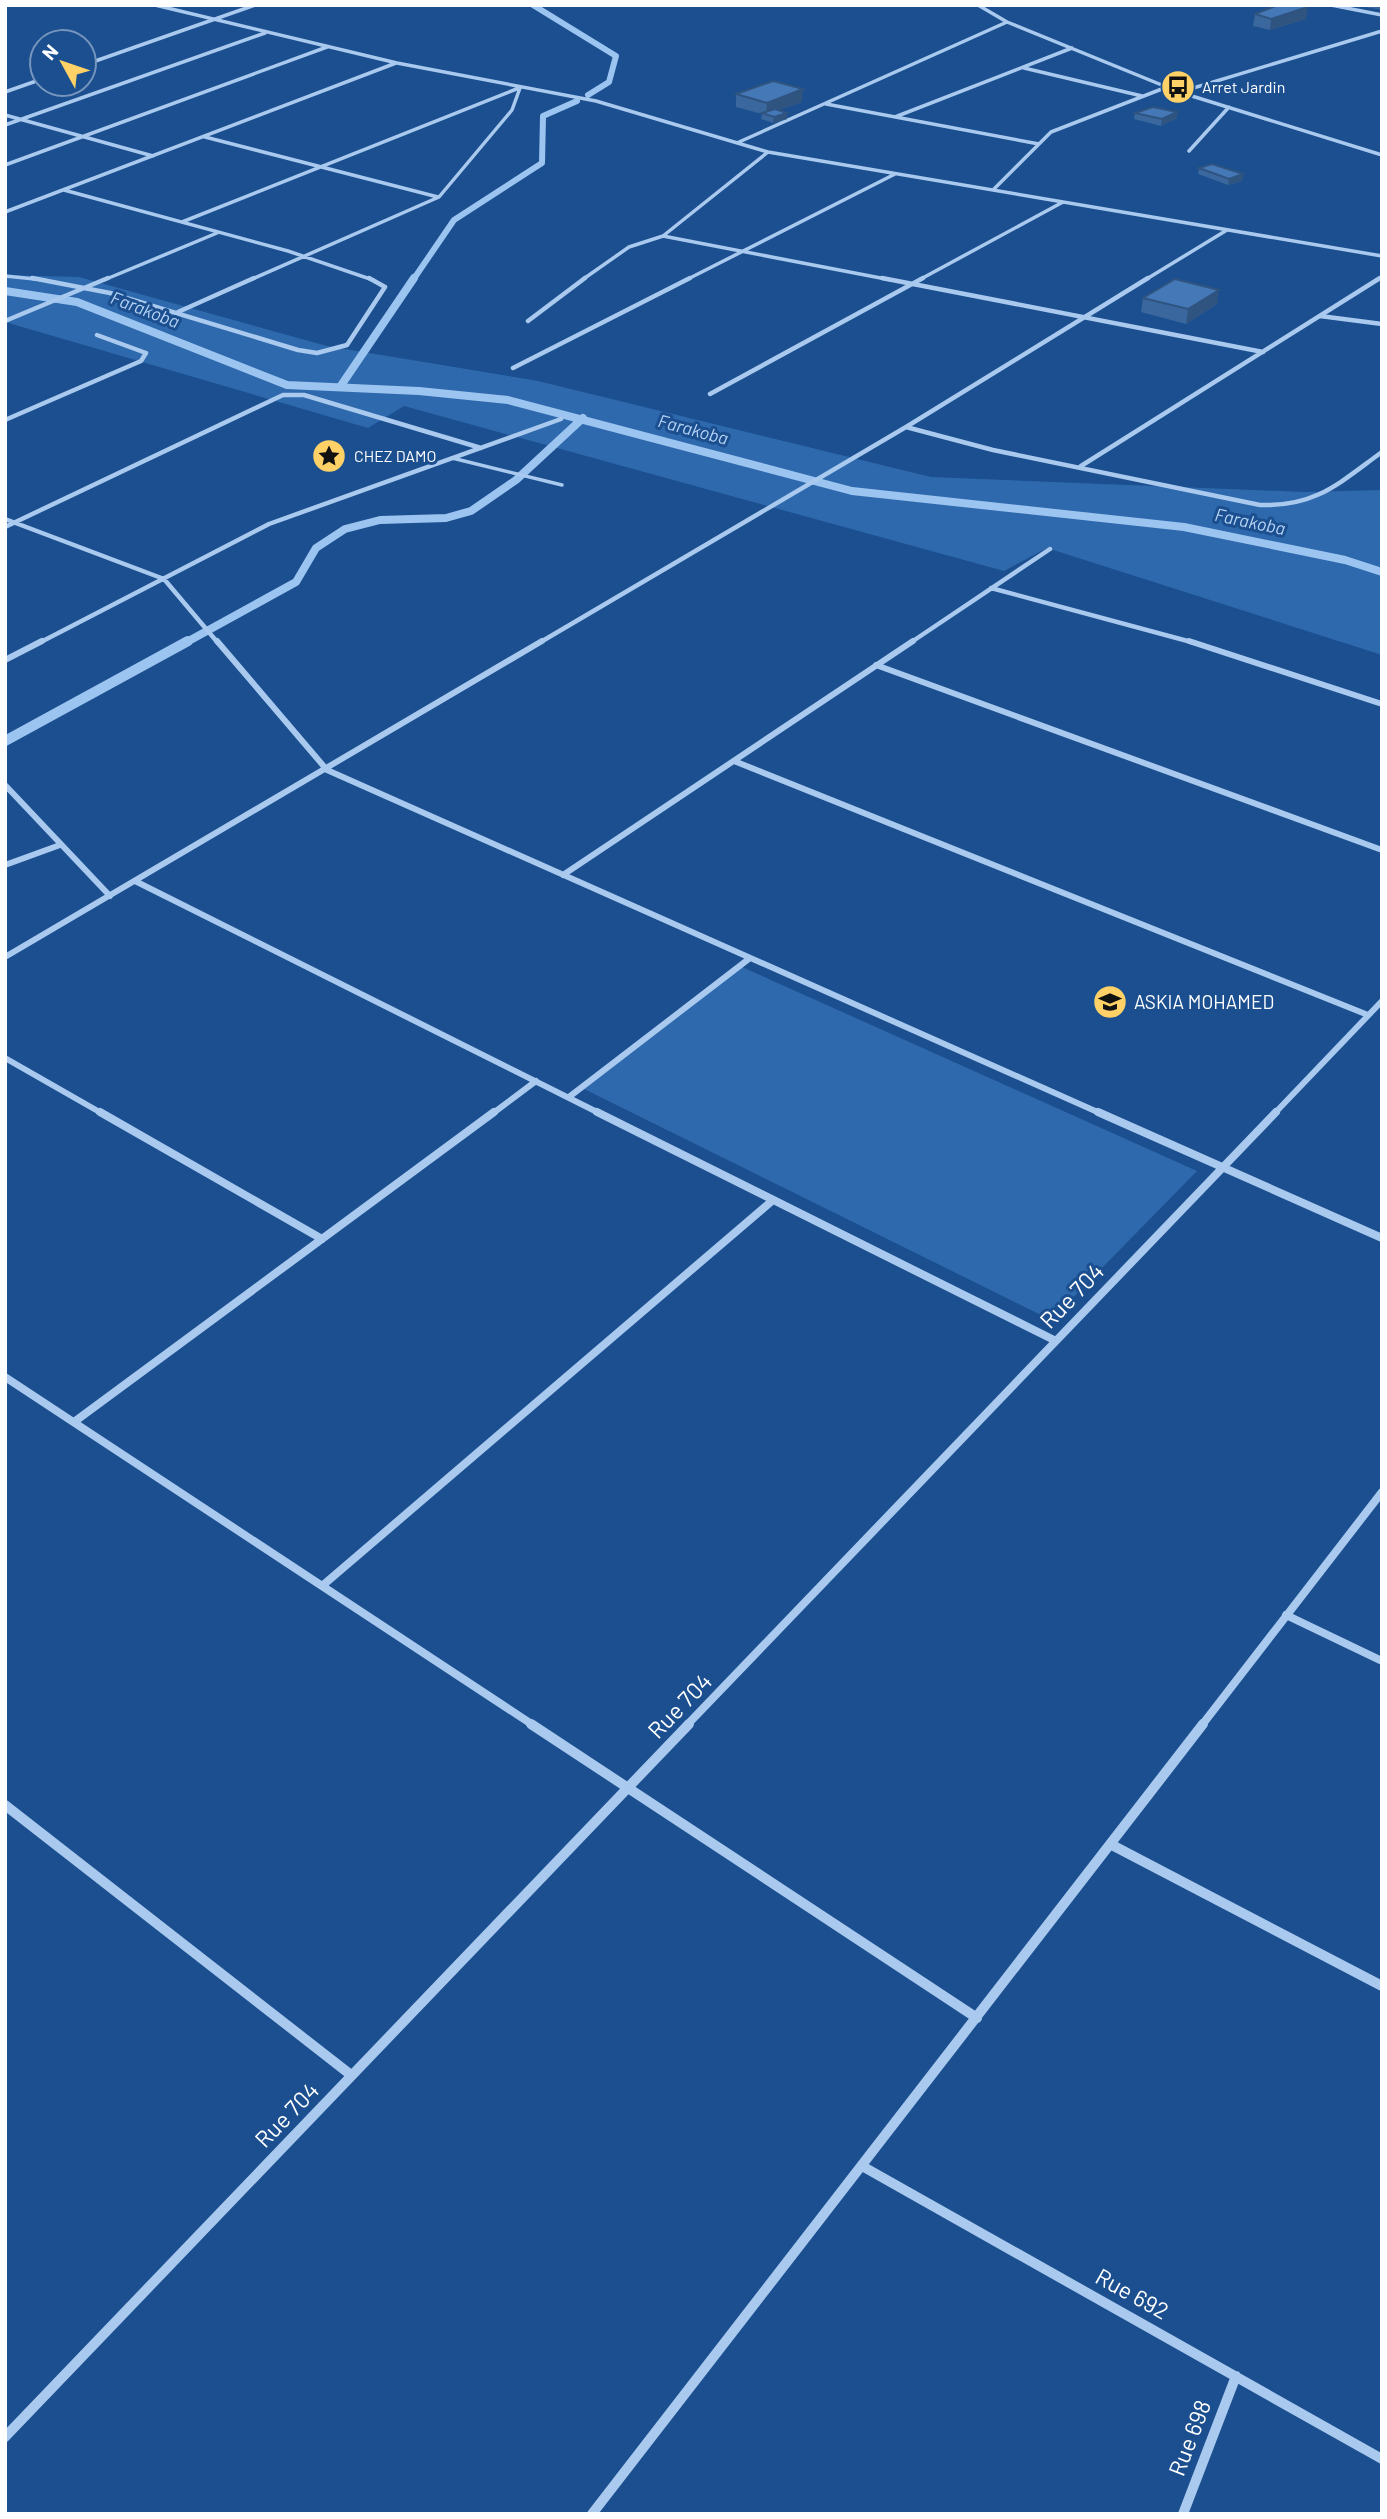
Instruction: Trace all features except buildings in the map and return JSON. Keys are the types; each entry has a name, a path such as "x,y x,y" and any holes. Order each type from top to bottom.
{"street":[{"path":"155,5 397,63 596,101 768,152 1382,256"},
{"path":"98,60 255,5"},
{"path":"978,5 1007,22 1180,92 1382,155"},
{"path":"1331,5 1382,15"},
{"path":"739,142 1007,22"},
{"path":"1180,92 1382,31"},
{"path":"5,125 267,33"},
{"path":"5,165 327,47"},
{"path":"895,117 1072,48"},
{"path":"5,212 397,63"},
{"path":"1023,67 1143,96"},
{"path":"5,92 28,84"},
{"path":"993,190 1051,132 1167,87"},
{"path":"182,223 520,88"},
{"path":"178,312 439,197 512,110 520,88"},
{"path":"825,104 1039,144"},
{"path":"1189,151 1229,107"},
{"path":"5,116 154,156"},
{"path":"204,136 439,197"},
{"path":"528,321 629,247 663,236 768,152"},
{"path":"513,368 895,174"},
{"path":"5,276 87,287 298,350 317,353 347,345 384,287 373,279 303,257 64,190"},
{"path":"710,394 1063,202"},
{"path":"5,957 799,491 1227,230"},
{"path":"5,321 218,233"},
{"path":"663,236 1263,352"},
{"path":"1080,467 1382,277"},
{"path":"1320,316 1382,324"},
{"path":"5,420 141,361 146,353 140,348 97,335"},
{"path":"5,527 283,395 304,395 481,448"},
{"path":"5,660 270,524 561,419"},
{"path":"906,427 983,450 1080,467 1243,502 1278,506 1308,501 1382,452"},
{"path":"5,519 164,579 327,770 1382,1238"},
{"path":"563,875 1050,549"},
{"path":"991,588 1161,632 1382,704"},
{"path":"876,665 1382,850"},
{"path":"734,761 1368,1015"},
{"path":"5,785 110,896"},
{"path":"5,865 60,845"},
{"path":"135,881 1056,1341"},
{"path":"569,1097 750,958"},
{"name":"Rue 704","path":"5,2437 1382,1001"},
{"path":"5,1058 323,1239"},
{"path":"74,1422 536,1081"},
{"path":"322,1586 773,1199"},
{"path":"5,1377 977,2018"},
{"path":"592,2514 1382,1492"},
{"path":"1286,1615 1382,1661"},
{"path":"5,1805 351,2076"},
{"path":"1110,1844 1382,1986"},
{"name":"Rue 692","path":"862,2166 1382,2459"},
{"name":"Rue 698","path":"1183,2514 1236,2376"}],"lane":[{"path":"452,458 562,485"}],"shaded area":[{"path":"5,275 79,277 327,346 538,381 931,477 1305,492 1382,490 1382,655 1047,548 1004,571 404,406 368,428 5,322"},
{"path":"742,967 1197,1171 1051,1320 582,1088"}],"waterway":[{"path":"533,5 616,56 609,82 588,95"},
{"path":"413,280 454,220 542,163 543,116 577,101"},
{"path":"340,387 414,278"},
{"name":"Farakoba","path":"5,291 77,302 287,385 419,391 508,400 581,419"},
{"path":"185,643 296,582 316,548 345,529 380,520 446,518 471,511 516,480 581,419"},
{"name":"Farakoba","path":"581,419 852,491 1184,527 1345,560 1382,572"},
{"path":"5,741 188,641"}],"place":[{"name":"Arret Jardin","path":"1178,87"},
{"name":"CHEZ DAMO","path":"329,456"},
{"name":"ASKIA MOHAMED","path":"1110,1002"}]}
